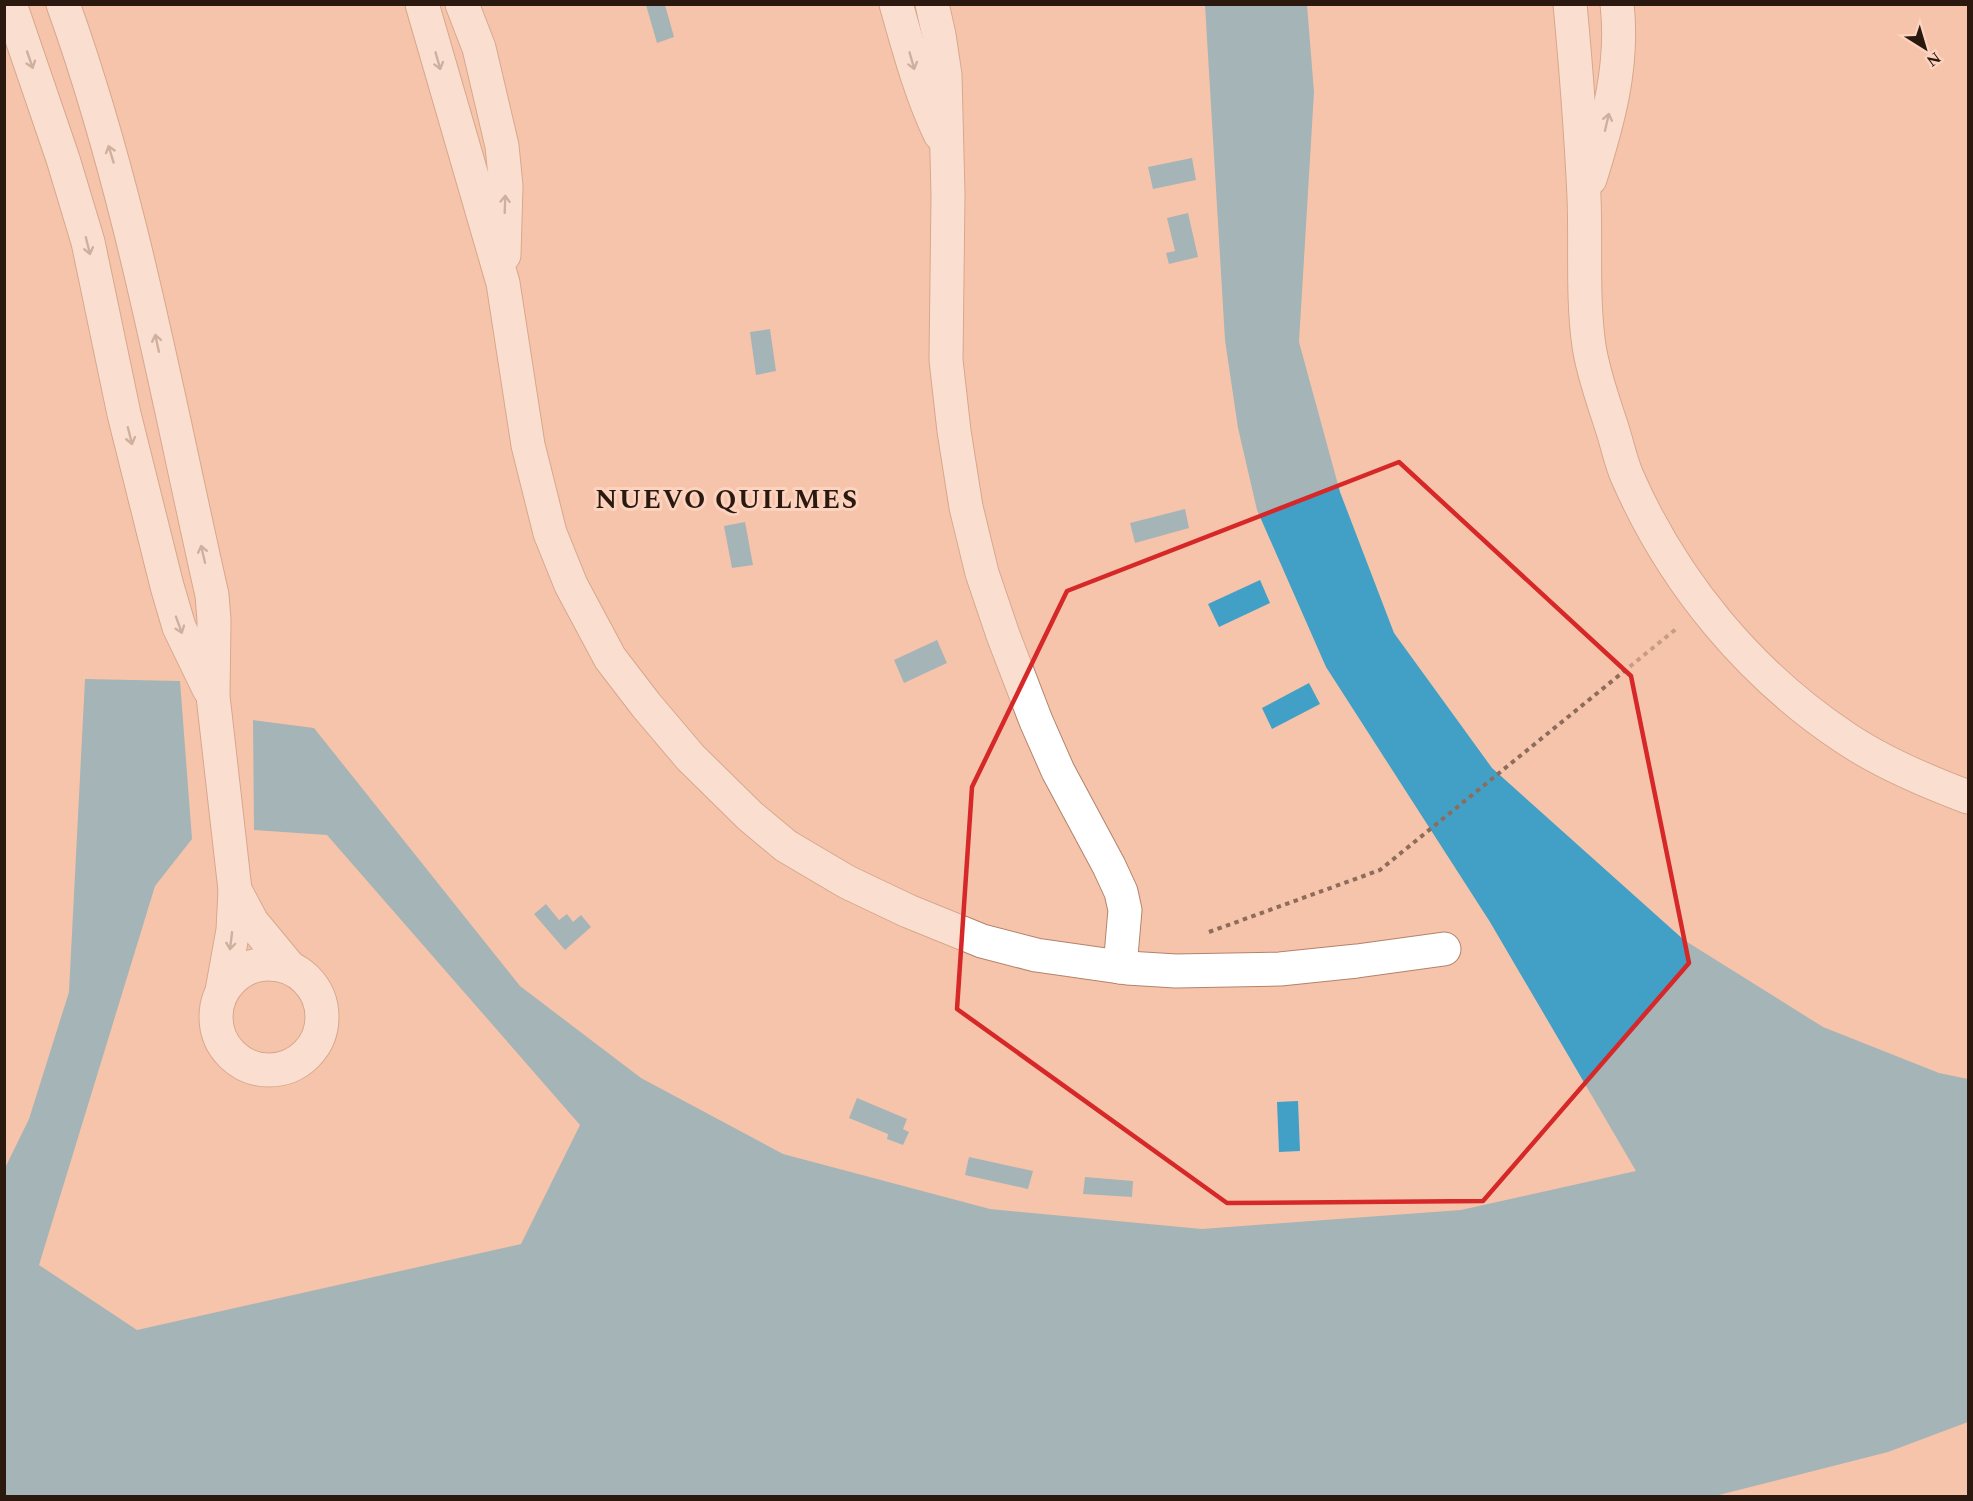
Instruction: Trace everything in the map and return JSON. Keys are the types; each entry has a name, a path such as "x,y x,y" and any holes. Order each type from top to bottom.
{"street":[{"path":"10,4 63,159 88,242 120,394 176,617 213,696"},
{"path":"63,4 83,59 117,174 142,272 212,595 213,696 235,890 231,947 217,1009 217,1027 223,1044 234,1058 250,1067 268,1070 285,1067 301,1059 314,1045 321,1029 322,1010 316,993 306,978 290,968 268,964 245,970 232,979 222,992"},
{"path":"422,4 503,284 528,445 550,533 571,585 610,658 646,705 690,757 750,816 786,846 857,886 908,911 982,941 1036,955 1120,967 1176,971 1280,969 1444,949"},
{"path":"462,4 479,48 502,146 506,186 503,284"},
{"path":"896,4 916,74 928,108 946,146"},
{"path":"932,4 945,75 948,195 946,360 966,507 982,573 1036,721 1058,771 1109,866 1120,892 1125,909 1120,967"},
{"path":"1570,4 1584,198 1585,300 1590,348 1600,389 1627,475 1661,544 1704,606 1748,658 1791,698 1848,740 1924,781 1968,797"},
{"path":"1584,198 1604,135 1616,84 1617,4"},
{"path":"120,394 166,384"},
{"path":"235,890 252,922 290,968"}],"path":[{"path":"1206,933 1380,870 1704,606"}],"highlighted area":[{"path":"1399,462 1631,676 1689,963 1483,1201 1227,1203 957,1009 972,787 1067,591"}],"water":[{"path":"646,5 665,5 674,37 657,43"},
{"path":"1205,5 1307,5 1314,92 1299,342 1340,492 1394,633 1492,768 1684,940 1823,1027 1939,1073 1968,1079 1968,1422 1888,1452 1715,1496 5,1496 5,1168 29,1119 69,992 85,679 180,681 192,839 155,886 39,1265 137,1330 521,1244 580,1125 327,835 254,830 253,720 314,728 520,986 641,1078 783,1154 990,1209 1202,1229 1461,1210 1636,1171 1490,922 1326,667 1257,510 1238,428 1225,340"},
{"path":"1192,158 1196,180 1153,189 1148,167"},
{"path":"1188,213 1198,257 1169,264 1166,253 1175,251 1167,218"},
{"path":"770,329 776,371 756,375 750,332"},
{"path":"1185,509 1189,528 1135,543 1130,523"},
{"path":"745,522 753,565 732,568 724,526"},
{"path":"1260,580 1270,603 1219,627 1208,604"},
{"path":"937,640 947,663 904,683 894,660"},
{"path":"1309,683 1320,704 1272,729 1262,708"},
{"path":"546,904 559,920 567,914 573,922 581,915 591,927 565,950 534,914"},
{"path":"857,1098 907,1119 903,1129 909,1132 903,1145 887,1139 888,1134 849,1118"},
{"path":"1298,1101 1300,1151 1279,1152 1277,1102"},
{"path":"969,1157 1033,1171 1028,1189 965,1175"},
{"path":"1085,1177 1133,1181 1132,1197 1083,1194"}],"district":[{"name":"NUEVO QUILMES","path":"727,499"}]}
